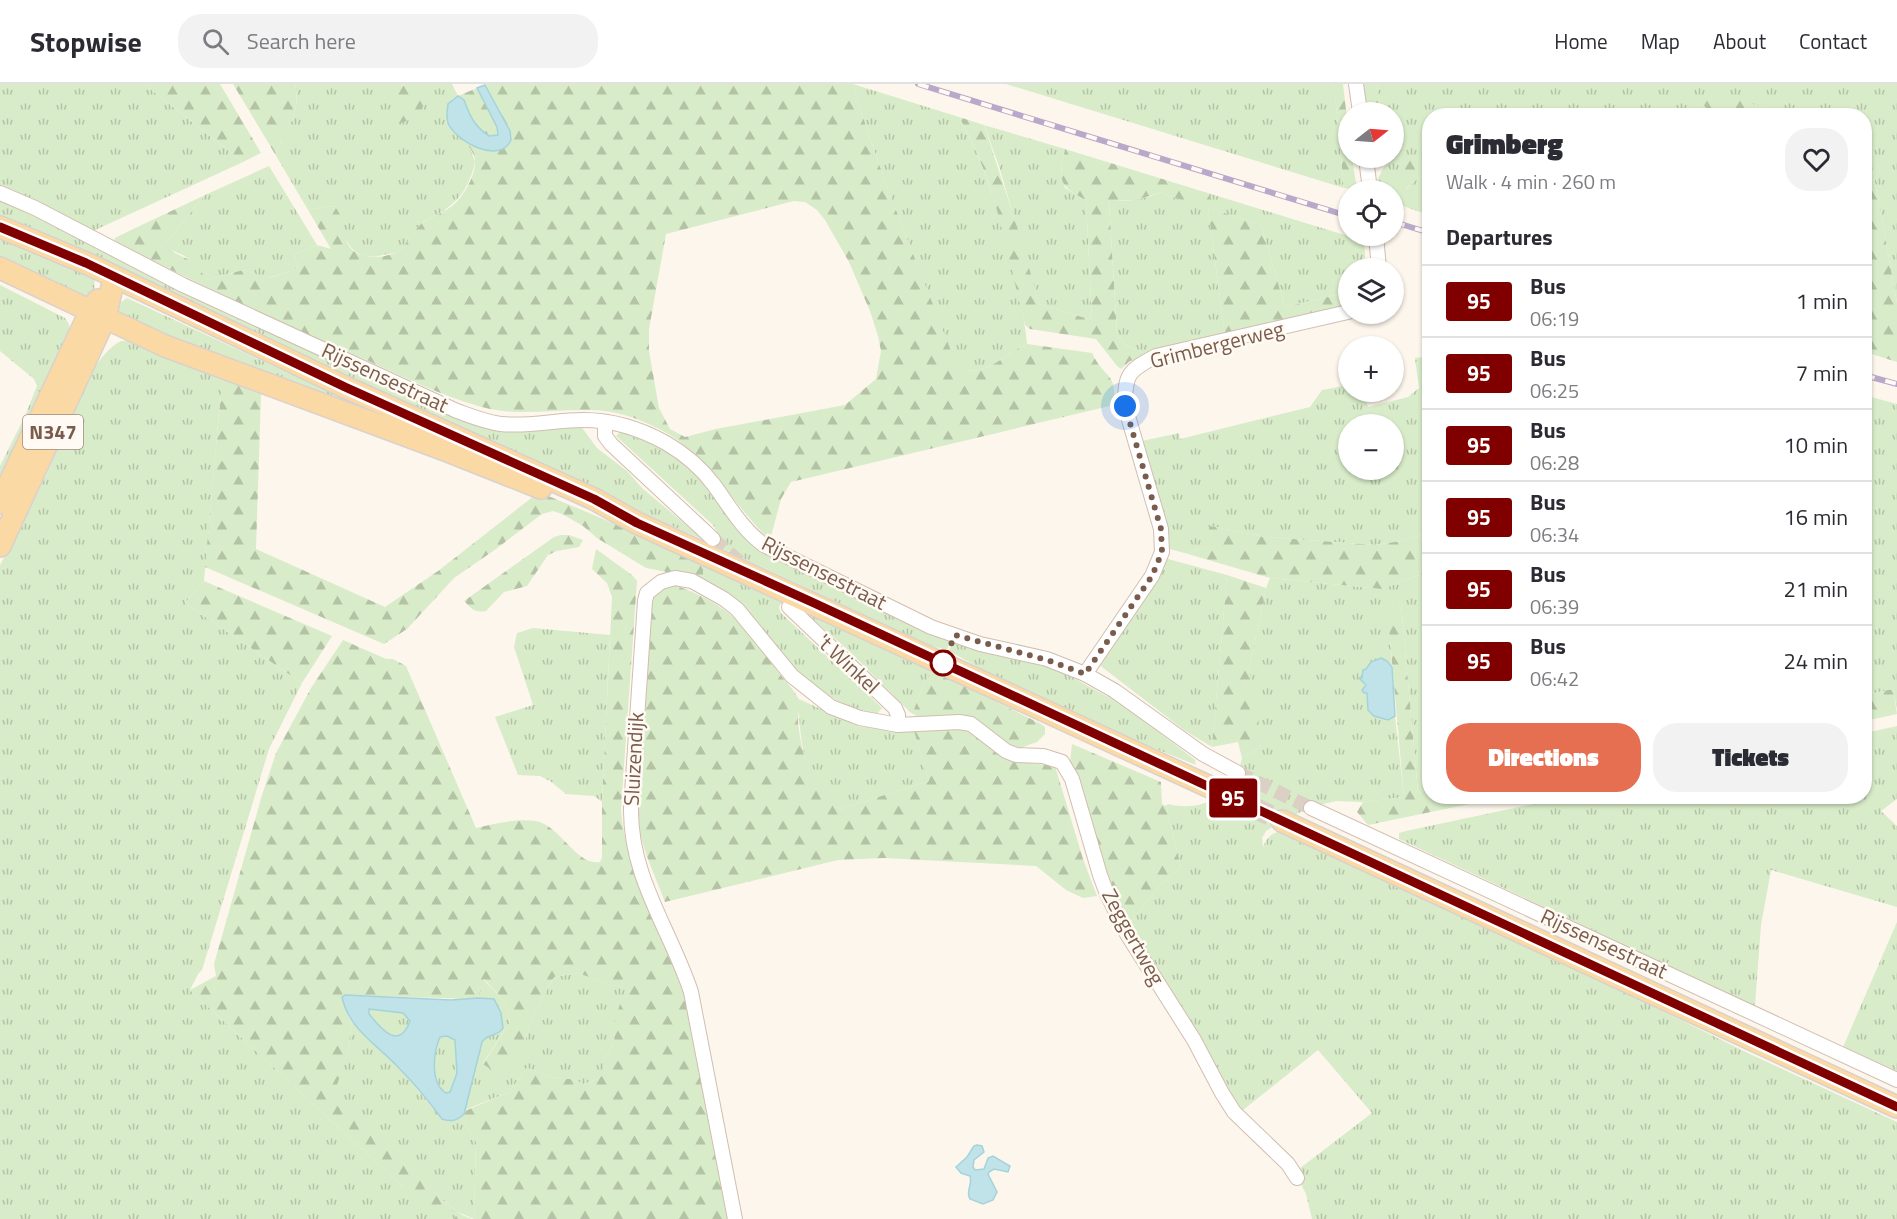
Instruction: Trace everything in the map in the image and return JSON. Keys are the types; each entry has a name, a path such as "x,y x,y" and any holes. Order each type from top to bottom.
{"main road":[{"name":"Rijssensestraat","path":"0,227 52,248 345,387 594,499 637,523 1223,793"},
{"name":"Rijssensestraat","path":"0,268 165,346 445,450 603,513 637,523"},
{"name":"N347","path":"0,546 114,278"},
{"name":"N347","path":"0,503 97,315"},
{"name":"Rijssensestraat","path":"1282,821 1897,1107"}],"street":[{"path":"1356,84 1359,102"},
{"name":"Rijssensestraat","path":"0,193 66,224 183,285 457,411 479,419 515,424 583,420 605,422 652,436 682,453 714,484 749,533 779,554 931,627 980,644 1047,660 1085,674 1115,691 1203,754 1238,773"},
{"name":"Grimbergerweg","path":"1085,674 1152,576 1162,552 1161,529 1125,406 1125,384 1133,368 1156,356 1338,314"},
{"path":"605,422 605,436 611,444 713,539"},
{"name":"Sluizendijk","path":"735,1219 691,992 642,876 632,839 631,808 643,616 647,593 661,582 675,578 692,581 737,609 792,676 820,699 847,714 880,723 898,725"},
{"name":"'t Winkel","path":"789,607 895,708 898,725"},
{"name":"Zeggertweg","path":"898,725 959,722 971,724 1006,751 1016,755 1049,758 1065,765 1072,779 1104,884 1127,934 1194,1040 1234,1112 1288,1164 1297,1178"},
{"name":"Rijssensestraat","path":"1311,808 1897,1080"}],"green space":[{"path":"0,84 144,84 243,162 93,231 0,187"},
{"path":"144,84 220,84 261,153 243,162"},
{"path":"233,84 295,84 297,93 295,112 275,154"},
{"path":"295,84 405,84 401,86 429,87 429,84 452,84 458,96 452,99 449,125 469,146 475,162 463,192 447,208 420,225 399,251 370,257 354,251 345,236 335,207 327,206 308,210 275,154 295,112 297,93"},
{"path":"405,84 429,84 429,91 418,113 401,123 394,115 393,100 400,87"},
{"path":"853,84 959,117 978,155 998,214 1014,275 1027,344 985,368 975,371 956,367 889,191"},
{"path":"853,84 889,191 957,367 976,371 994,364 1027,344 1092,353 1112,380 1114,405 791,482 781,499 770,540 704,463 673,437 648,423 598,410 509,412 482,407 452,397 269,317 114,241 115,238 205,195 166,243 175,253 194,262 207,280 243,270 270,278 298,268 294,255 317,245 331,249 308,210 327,206 335,207 339,212 347,243 355,252 373,257 393,254 403,247 420,225 452,206 464,192 471,180 475,162 472,151 465,142 489,150 505,148 510,131 485,85","holes":["794,201 805,202 817,210 825,220 849,262 870,311 881,351 876,379 845,405 685,437 670,429 659,408 649,351 649,329 666,234"]},
{"path":"1006,84 1334,84 1338,126 1338,168 1342,168 1343,180 1338,180 1338,186"},
{"path":"1334,84 1343,84 1345,102 1338,102 1338,126"},
{"path":"1354,84 1377,84 1380,102 1356,102"},
{"path":"1377,84 1897,84 1897,303 1872,166 1872,108 1767,108 1717,95 1700,100 1706,108 1422,108 1422,155 1406,189 1422,176 1422,213 1404,206 1404,180 1377,180 1383,168 1404,168 1404,102 1380,102"},
{"path":"477,88 497,127 499,132 497,136 484,134 479,130 471,119 464,100 458,96"},
{"path":"1713,94 1768,108 1706,108 1700,100"},
{"path":"959,117 984,125 1022,242 1039,304 1092,320 1086,200 1070,190 1062,180 1065,149 1211,194 1209,208 1261,225 1285,307 1338,294 1338,308 1225,336 1208,208 1161,192 1137,200 1109,201 1117,335 1126,345 1150,356 1130,361 1121,369 1096,339 1030,329 1025,325 1000,219 972,143"},
{"path":"984,125 1065,149 1061,170 1065,188 1086,200 1092,320 1039,304 999,166"},
{"path":"1422,152 1422,176 1404,190 1404,169 1411,159"},
{"path":"269,166 317,245 294,255 298,268 269,278 243,270 207,280 193,262 172,250 166,243 205,195"},
{"path":"1872,166 1897,303 1897,362 1872,354"},
{"path":"1342,168 1354,168 1355,180 1343,180"},
{"path":"1161,192 1208,207 1211,194 1338,233 1338,246 1364,246 1365,258 1338,258 1338,294 1285,307 1261,225 1208,208 1225,336 1150,356 1126,345 1117,335 1109,200 1135,200"},
{"path":"0,200 462,417 580,425 597,448 627,471 642,488 691,529 714,541 722,540 713,525 616,436 620,432 663,449 683,460 691,468 735,526 757,547 784,563 950,641 947,650 913,641 868,617 695,536 498,450 0,221"},
{"path":"0,233 92,274 95,279 94,291 88,297 81,299 0,259"},
{"path":"0,285 65,318 70,332 0,487 0,466 37,386 34,379 0,351"},
{"path":"127,298 286,372 333,390 612,511 116,316 117,305"},
{"path":"121,341 136,341 224,379 204,581 185,603 302,683 269,749 202,970 190,990 402,1186 457,1211 441,1199 332,1097 348,1052 352,1022 396,1064 442,1119 461,1117 476,1142 474,1219 458,1212 454,1219 0,1219 0,565 48,471 87,381 97,364 109,350"},
{"path":"1422,357 1422,535 1375,545 1265,537 1210,526 1206,546 1188,554 1159,546 1128,444 1179,433 1180,439 1310,407 1322,390 1338,387 1338,402 1367,402 1368,407 1388,402 1404,402 1404,398 1419,388 1415,358"},
{"path":"224,379 261,394 256,549 385,607 438,571 539,492 703,561 703,579 646,568 597,538 583,526 553,511 542,514 454,578 407,629 384,644 205,567"},
{"path":"1872,397 1897,404 1897,709 1893,689 1872,694"},
{"path":"1210,526 1265,537 1375,545 1422,535 1422,575 1382,589 1270,578 1188,554 1206,546 1205,541"},
{"path":"561,535 583,540 579,547 548,555 527,586 504,592 486,611 474,610 464,601 554,537"},
{"path":"596,549 637,581 621,809 622,822 631,859 685,998 728,1219 474,1219 476,1142 461,1117 465,1111 509,1092 527,1068 555,1078 571,1079 583,1084 598,1079 604,1074 604,1059 614,1044 615,1020 620,1004 630,992 578,973 554,977 534,1014 525,1041 501,1076 483,1064 510,1022 505,1002 484,979 478,998 471,999 345,995 343,997 352,1022 348,1052 333,1097 441,1199 462,1215 472,1219 454,1219 458,1212 440,1210 402,1186 190,990 216,976 214,964 276,753 311,688 343,640 406,666 476,828 513,821 536,821 553,830 583,858 591,862 600,862 602,858 602,802 612,597 607,583 592,569"},
{"path":"1157,556 1227,575 1212,747 1184,730 1098,664"},
{"path":"703,561 933,670 914,709 918,717 806,613 780,604 781,613 882,708 876,715 860,711 818,689 782,657 734,599 703,579"},
{"path":"1227,575 1266,588 1249,671 1258,714 1260,744 1259,748 1242,758 1238,742 1212,747"},
{"path":"1422,575 1422,792 1418,793 1401,604 1388,606 1392,667 1381,658 1371,662 1362,678 1367,693 1368,710 1374,716 1388,720 1395,716 1404,797 1363,802 1336,801 1315,806 1287,818 1266,831 1262,838 1263,847 1268,838 1274,834 1292,829 1750,1054 1897,1122 1897,1219 1312,1219 1306,1194 1295,1172 1372,1113 1318,1050 1238,1114 1128,926 1161,884 1181,867 1166,806 1168,804 1194,806 1216,798 1233,782 1242,758 1259,748 1249,671 1270,578 1382,589"},
{"path":"204,581 332,636 302,683 185,603"},
{"path":"671,584 719,606 740,622 760,645 798,698 799,732 805,758 815,783 831,803 840,809 929,781 914,731 966,729 1011,761 1055,766 1083,859 1097,896 1083,898 1066,890 1036,866 884,858 838,860 665,902 644,848 636,813 647,606 654,591"},
{"path":"1401,604 1418,793 1422,792 1422,804 1469,804 1368,825 1357,812 1363,802 1404,797 1387,606"},
{"path":"533,628 610,635 602,802 594,796 566,794 540,776 518,775 495,717 533,705 514,647 517,633"},
{"path":"953,641 1061,671 1106,696 1118,700 1195,760 1196,765 1099,726 1018,689 949,651"},
{"path":"933,670 1041,724 1045,727 1045,734 1037,742 1020,748 1014,747 994,734 950,717 918,717 914,709"},
{"path":"1893,689 1897,714 1872,719 1872,694"},
{"path":"799,699 858,726 914,731 929,781 840,809 828,802 811,777 806,761 800,728"},
{"path":"1897,726 1897,799 1881,811 1897,826 1897,907 1771,870 1761,925 1755,1006 1399,839 1399,833 1406,831 1533,804 1872,804 1872,731"},
{"path":"1072,744 1161,782 1162,804 1166,806 1181,867 1161,884 1128,926 1107,884 1070,762"},
{"path":"1897,922 1897,1072 1843,1047"},
{"path":"578,973 631,992 614,1036 614,1044 604,1059 605,1074 583,1084 571,1079 555,1078 527,1068 509,1092 465,1110 482,1042 492,1035 497,1004 494,999 478,998 483,979 505,1002 510,1022 483,1063 525,1041 534,1014 554,977"},
{"path":"369,1009 403,1013 410,1021 406,1030 396,1036 379,1026 369,1014"},
{"path":"447,1036 455,1040 457,1073 450,1092 446,1093 437,1082 434,1067 440,1037"}],"water":[{"path":"485,85 510,131 511,140 498,151 488,151 469,143 453,130 447,121 448,104 458,96 464,100 471,116 480,128 489,136 498,135 497,127 477,88"},
{"path":"1381,658 1392,667 1395,716 1388,720 1374,716 1368,710 1367,693 1362,690 1366,685 1359,678 1362,678 1363,670 1371,662"},
{"path":"345,995 451,1000 494,999 501,1013 503,1028 482,1042 464,1114 454,1120 442,1119 408,1078 357,1027 345,1008 342,997","holes":["369,1009 403,1013 410,1021 406,1030 401,1035 395,1036 384,1031 369,1014","447,1036 455,1040 457,1073 450,1092 446,1093 437,1082 434,1067 440,1037"]},
{"path":"977,1145 982,1146 984,1152 974,1160 975,1170 984,1169 988,1158 993,1156 1010,1166 1008,1172 994,1169 989,1172 997,1192 993,1200 983,1204 970,1199 968,1193 970,1176 961,1173 956,1167"}],"tunnel":[{"path":"713,539 743,565"},
{"path":"1238,773 1311,808"},
{"path":"1223,793 1282,821"}],"railway":[{"path":"918,84 1338,213"},
{"path":"1404,225 1422,231"},
{"path":"1872,377 1897,384"}],"bus line":[{"name":"95","path":"0,227 86,263 140,291 345,387 537,472 594,499 637,523 689,545 1897,1107"}],"route":[{"path":"943,663 955,635 980,644 1047,660 1085,674 1152,576 1162,552 1161,529 1125,406"}]}
